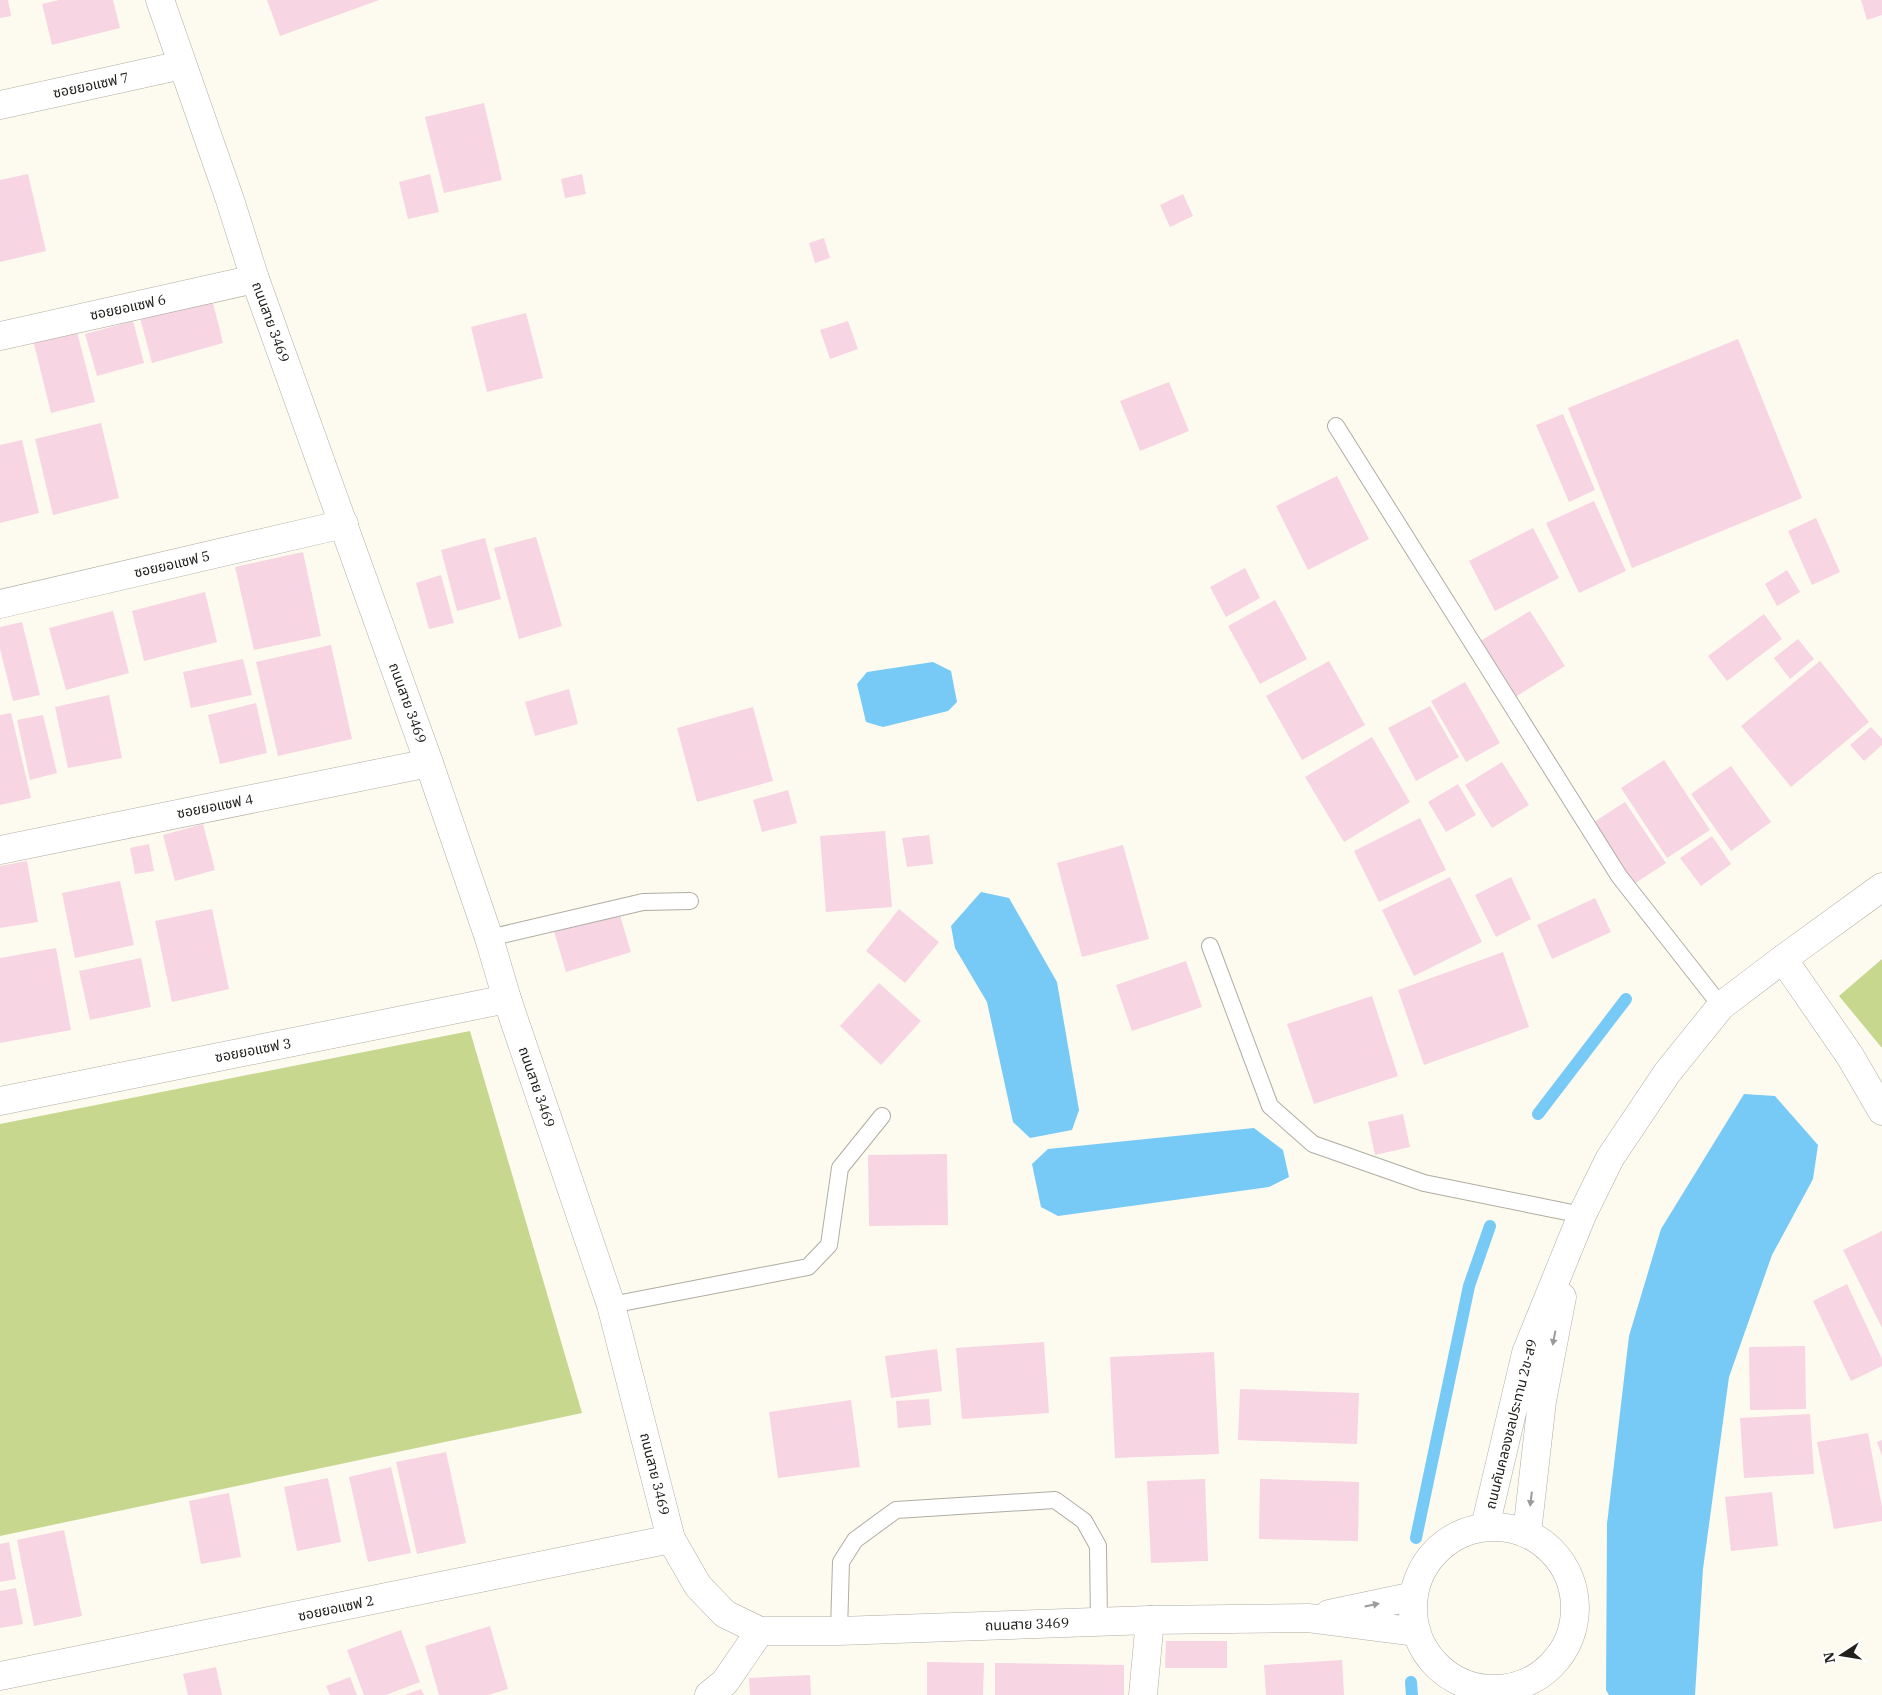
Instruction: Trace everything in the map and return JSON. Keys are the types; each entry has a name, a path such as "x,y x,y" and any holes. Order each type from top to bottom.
{"street":[{"name":"ถนนสาย 3469","path":"160,0 256,279 429,763 489,938 506,999 611,1305 671,1539 698,1586 725,1614 760,1631 839,1631 1150,1620 1308,1618 1418,1632"},
{"name":"ซอยยอแซฟ 7","path":"0,104 182,65"},
{"name":"ซอยยอแซฟ 6","path":"0,336 256,279"},
{"name":"ซอยยอแซฟ 5","path":"0,604 344,524"},
{"name":"ซอยยอแซฟ 4","path":"0,850 429,763"},
{"name":"ถนนคันคลองชลประทาน 2ข-ส9","path":"1485,1527 1526,1353 1577,1227 1610,1158 1667,1073 1721,1006 1882,888"},
{"path":"1783,959 1850,1056 1882,1112"},
{"name":"ซอยยอแซฟ 3","path":"0,1101 506,999"},
{"name":"ถนนคันคลองชลประทาน 2ข-ส9","path":"1527,1533 1542,1401 1577,1227"},
{"path":"1485,1527 1506,1527 1527,1533 1545,1544 1560,1560 1570,1578 1575,1599 1575,1620 1569,1641 1558,1659 1543,1674 1513,1691 1486,1692 1462,1684 1444,1672 1429,1657 1419,1638 1414,1618 1414,1596 1420,1576 1431,1557 1446,1543 1464,1532 1485,1527"},
{"name":"ซอยยอแซฟ 2","path":"0,1676 671,1539"},
{"name":"ถนนสาย 3469","path":"1308,1618 1414,1596"},
{"path":"1143,1695 1150,1620"},
{"path":"709,1695 725,1682 760,1631"}],"lane":[{"path":"1336,426 1619,876 1721,1006"},
{"path":"489,938 643,902 690,901"},
{"path":"1210,946 1270,1106 1313,1144 1424,1183 1577,1227"},
{"path":"611,1305 808,1267 829,1245 840,1168 882,1116"},
{"path":"839,1631 841,1562 855,1540 896,1510 1055,1500 1084,1521 1098,1546 1099,1622"}],"green space":[{"path":"1882,959 1882,1048 1839,996"},
{"path":"470,1031 582,1413 0,1536 0,1124"}],"water":[{"path":"933,662 951,671 957,702 948,711 883,727 866,722 857,684 867,672"},
{"path":"981,892 1009,898 1057,982 1079,1110 1072,1130 1030,1138 1013,1122 987,1002 955,948 951,926"},
{"path":"1744,1094 1775,1096 1818,1145 1813,1179 1772,1255 1729,1377 1703,1569 1695,1695 1609,1695 1606,1690 1607,1524 1629,1336 1661,1229"},
{"path":"1254,1128 1283,1150 1289,1177 1269,1187 1058,1216 1041,1207 1032,1164 1048,1149"}],"building":[{"path":"0,0 8,0 11,16 0,18"},
{"path":"59,0 113,0 120,28 52,45 42,4"},
{"path":"267,0 379,0 280,36"},
{"path":"1861,0 1882,0 1882,15 1867,20"},
{"path":"484,103 502,180 444,193 425,117"},
{"path":"28,174 46,251 0,262 0,180"},
{"path":"430,174 439,212 408,219 399,182"},
{"path":"582,174 586,194 565,198 561,179"},
{"path":"1183,194 1193,216 1170,227 1160,205"},
{"path":"824,238 830,258 815,263 809,243"},
{"path":"212,299 223,343 152,363 140,318"},
{"path":"526,313 543,378 487,392 471,327"},
{"path":"133,321 144,363 97,376 85,334"},
{"path":"848,321 858,349 830,359 820,330"},
{"path":"76,328 95,402 51,413 33,340"},
{"path":"1738,339 1802,498 1632,568 1568,408"},
{"path":"1169,382 1189,431 1140,451 1120,401"},
{"path":"1563,414 1595,490 1569,502 1536,425"},
{"path":"101,423 119,498 53,515 35,439"},
{"path":"22,440 39,513 0,523 0,445"},
{"path":"1337,476 1369,539 1308,570 1276,506"},
{"path":"1594,501 1626,571 1579,593 1546,523"},
{"path":"1816,518 1840,572 1812,585 1788,531"},
{"path":"1533,528 1559,578 1495,611 1469,561"},
{"path":"536,537 562,626 519,639 494,548"},
{"path":"485,538 501,599 457,611 441,550"},
{"path":"303,552 321,636 254,650 235,567"},
{"path":"1245,568 1260,598 1226,617 1210,587"},
{"path":"1787,570 1800,592 1777,606 1765,584"},
{"path":"441,575 454,623 429,629 416,583"},
{"path":"205,592 217,642 144,661 132,611"},
{"path":"1275,600 1307,659 1260,684 1228,626"},
{"path":"113,611 129,673 66,690 49,628"},
{"path":"1530,611 1565,666 1512,699 1477,643"},
{"path":"1764,614 1782,639 1727,681 1708,656"},
{"path":"22,622 40,695 13,701 0,649 0,627"},
{"path":"1798,639 1814,659 1790,679 1774,658"},
{"path":"331,645 352,739 278,756 256,662"},
{"path":"243,659 252,695 191,708 183,672"},
{"path":"1329,661 1365,725 1302,760 1266,696"},
{"path":"1820,661 1869,722 1791,787 1741,726"},
{"path":"1465,682 1500,743 1466,762 1431,701"},
{"path":"569,689 578,724 535,736 525,702"},
{"path":"109,695 122,758 68,768 55,707"},
{"path":"256,703 267,753 220,764 208,715"},
{"path":"1430,706 1459,757 1416,781 1388,728"},
{"path":"753,707 773,781 697,802 677,728"},
{"path":"11,713 31,798 0,805 0,715"},
{"path":"43,715 57,773 30,780 17,720"},
{"path":"1871,727 1882,739 1882,745 1864,761 1850,745"},
{"path":"1372,737 1410,802 1344,842 1305,777"},
{"path":"1664,760 1710,830 1667,858 1621,788"},
{"path":"1502,762 1529,805 1492,828 1465,785"},
{"path":"1731,766 1771,822 1731,851 1691,794"},
{"path":"1458,784 1476,815 1446,832 1428,802"},
{"path":"788,790 797,823 762,832 753,800"},
{"path":"1625,802 1666,863 1634,884 1594,822"},
{"path":"1420,818 1446,870 1379,902 1354,851"},
{"path":"203,824 215,870 175,881 163,835"},
{"path":"885,831 892,907 826,912 820,836"},
{"path":"929,835 933,864 907,867 902,838"},
{"path":"1712,836 1731,864 1701,886 1680,858"},
{"path":"149,844 154,871 135,874 130,848"},
{"path":"1123,845 1149,939 1082,957 1057,863"},
{"path":"27,861 38,922 0,928 0,866"},
{"path":"1450,877 1482,942 1414,976 1382,910"},
{"path":"1511,877 1531,919 1496,937 1475,895"},
{"path":"120,881 134,945 75,958 62,893"},
{"path":"1595,898 1611,932 1552,959 1537,925"},
{"path":"212,909 229,989 172,1002 155,921"},
{"path":"618,909 631,952 566,972 553,928"},
{"path":"899,909 939,942 905,983 866,951"},
{"path":"56,948 71,1030 0,1043 0,958"},
{"path":"1503,952 1529,1027 1424,1065 1398,990"},
{"path":"141,958 151,1007 90,1020 79,971"},
{"path":"1186,961 1202,1007 1132,1031 1116,985"},
{"path":"879,983 921,1021 881,1065 840,1026"},
{"path":"1372,996 1398,1076 1314,1104 1287,1024"},
{"path":"1403,1114 1410,1147 1375,1155 1368,1122"},
{"path":"947,1154 948,1225 869,1226 868,1155"},
{"path":"1882,1231 1882,1328 1843,1250"},
{"path":"1847,1284 1882,1359 1882,1366 1851,1381 1813,1301"},
{"path":"1044,1342 1049,1413 962,1419 956,1348"},
{"path":"1805,1346 1806,1409 1750,1410 1749,1347"},
{"path":"937,1349 942,1391 891,1398 885,1356"},
{"path":"1214,1352 1219,1454 1115,1458 1110,1357"},
{"path":"1240,1389 1359,1393 1357,1444 1238,1440"},
{"path":"929,1399 931,1425 898,1428 896,1401"},
{"path":"851,1400 860,1467 778,1478 769,1412"},
{"path":"1810,1414 1814,1474 1744,1478 1740,1418"},
{"path":"1868,1433 1882,1507 1882,1521 1834,1529 1817,1442"},
{"path":"1882,1440 1882,1456 1877,1442"},
{"path":"446,1452 466,1543 417,1554 396,1462"},
{"path":"391,1467 411,1553 368,1562 349,1477"},
{"path":"328,1478 341,1542 297,1551 284,1487"},
{"path":"1205,1479 1208,1561 1151,1563 1147,1481"},
{"path":"1260,1479 1359,1482 1358,1541 1259,1539"},
{"path":"1772,1492 1778,1546 1731,1551 1725,1497"},
{"path":"229,1493 241,1557 201,1564 189,1501"},
{"path":"64,1530 82,1616 34,1626 17,1540"},
{"path":"9,1542 16,1579 0,1582 0,1544"},
{"path":"16,1588 23,1624 0,1628 0,1591"},
{"path":"490,1626 508,1689 488,1695 439,1695 425,1646"},
{"path":"401,1630 420,1682 386,1695 364,1695 347,1650"},
{"path":"1166,1641 1227,1641 1227,1668 1165,1668"},
{"path":"1342,1660 1344,1695 1266,1695 1264,1665"},
{"path":"927,1662 984,1663 983,1695 927,1695"},
{"path":"995,1663 1124,1665 1124,1695 995,1695"},
{"path":"216,1667 222,1695 188,1695 183,1674"},
{"path":"810,1675 811,1695 750,1695 749,1678"},
{"path":"350,1677 357,1695 330,1695 326,1686"},
{"path":"421,1689 424,1695 405,1695"}],"waterway":[{"path":"1538,1114 1626,999"},
{"path":"1416,1538 1469,1286 1490,1226"},
{"path":"1411,1682 1412,1695"}]}
